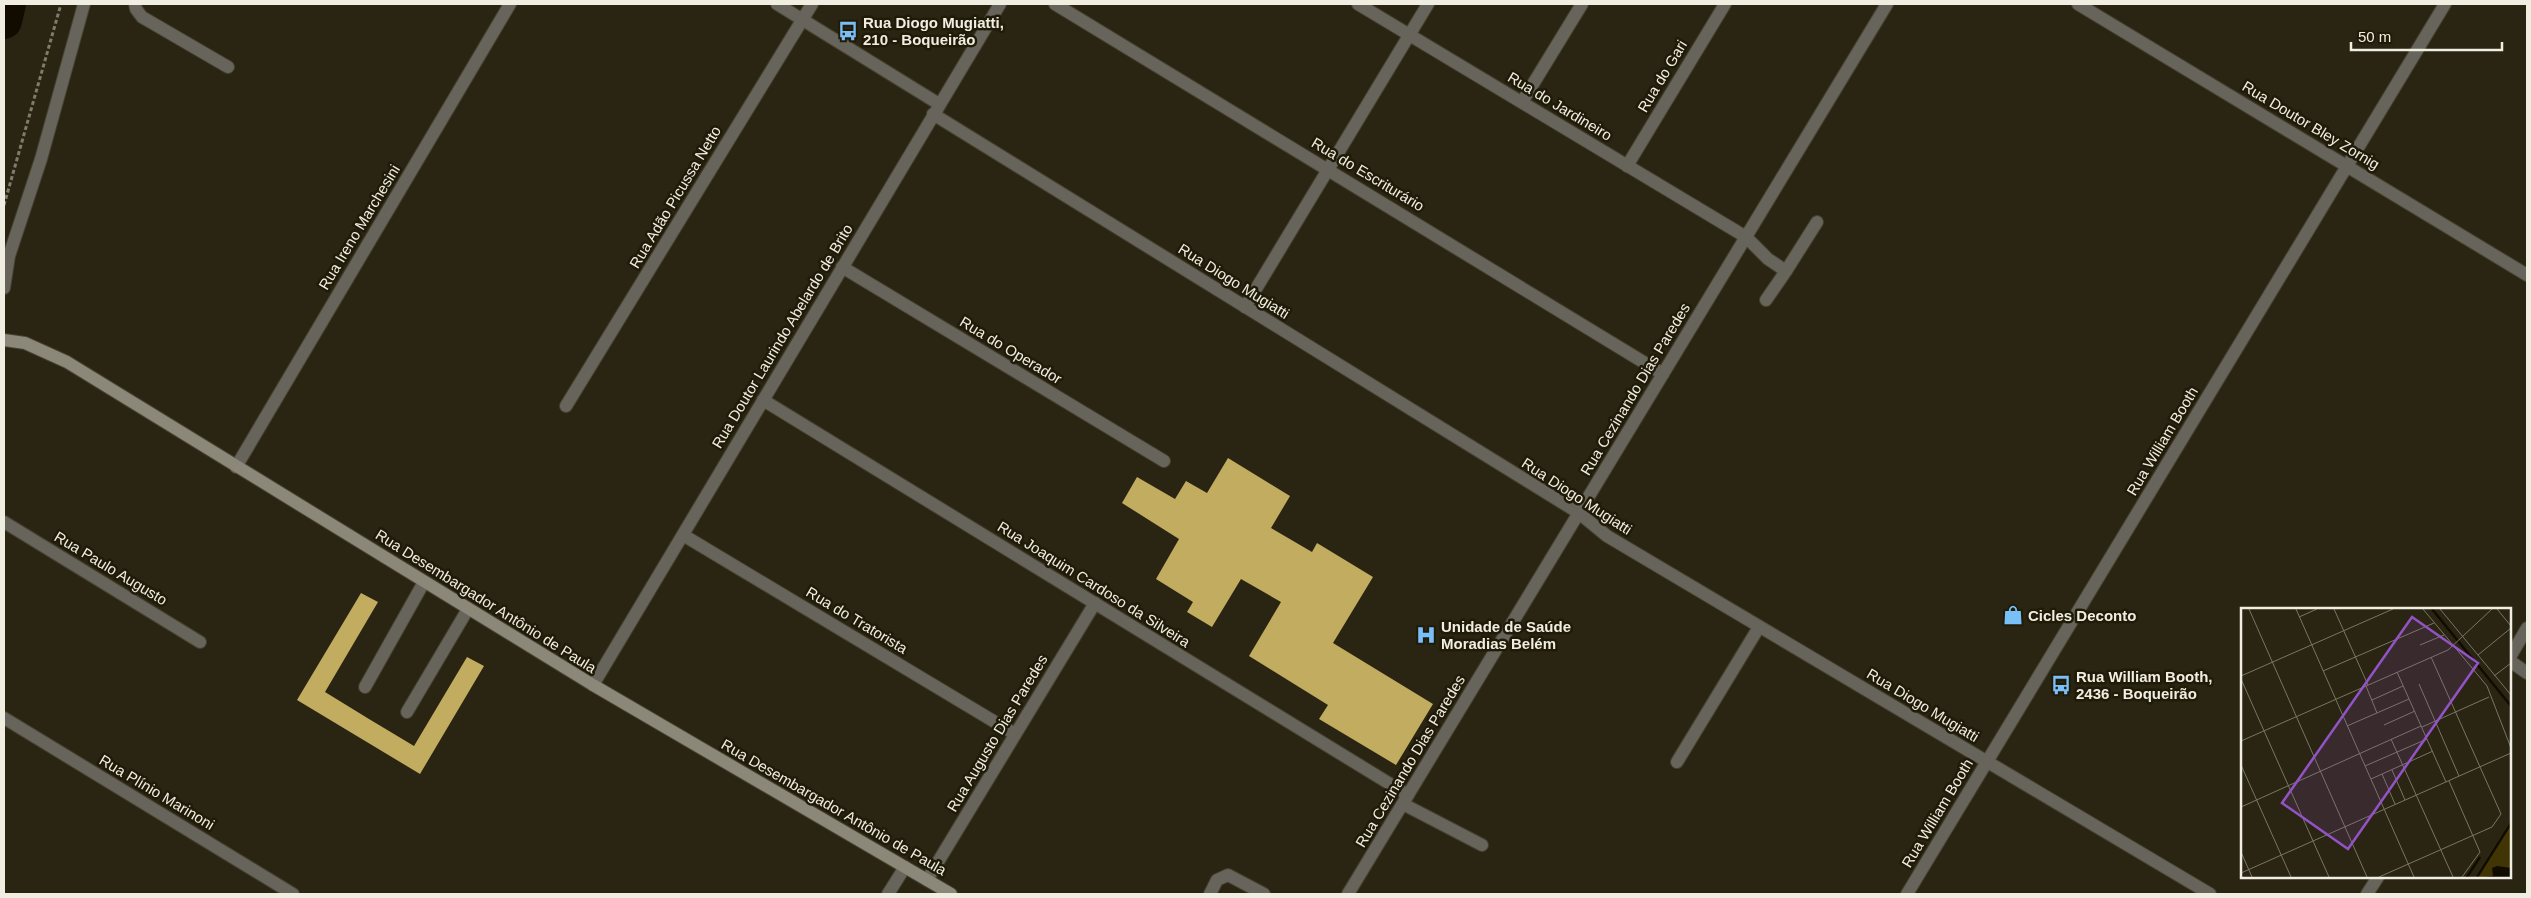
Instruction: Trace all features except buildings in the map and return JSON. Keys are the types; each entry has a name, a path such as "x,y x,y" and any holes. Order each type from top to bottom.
{"main road":[{"name":"Rua Desembargador Antônio de Paula","path":"4,340 25,344 67,362 593,685 951,894"}],"street":[{"path":"4,288 9,256 40,159 84,4"},
{"path":"135,4 142,17 228,67"},
{"name":"Rua Ireno Marchesini","path":"236,467 510,4"},
{"name":"Rua Diogo Mugiatti","path":"777,4 936,109 1246,307 1579,513 1606,536 2210,894"},
{"name":"Rua Adão Picussa Netto","path":"566,406 812,4"},
{"name":"Rua Doutor Laurindo Abelardo de Brito","path":"593,685 1000,4"},
{"name":"Rua do Escriturário","path":"1055,4 1328,168 1663,374"},
{"name":"Rua do Jardineiro","path":"1358,4 1746,237 1768,260 1786,271"},
{"path":"1246,307 1428,4"},
{"path":"1522,102 1582,4"},
{"name":"Rua do Gari","path":"1627,166 1725,4"},
{"name":"Rua Cezinando Dias Paredes","path":"1348,894 1887,4"},
{"name":"Rua Doutor Bley Zornig","path":"2078,4 2527,275"},
{"name":"Rua William Booth","path":"1907,894 2445,4"},
{"path":"1766,300 1817,222"},
{"name":"Rua do Operador","path":"842,267 1164,461"},
{"name":"Rua Joaquim Cardoso da Silveira","path":"763,400 1095,603 1405,800 1482,844"},
{"name":"Rua Paulo Augusto","path":"4,522 200,642"},
{"name":"Rua do Tratorista","path":"683,535 1015,734"},
{"path":"365,687 424,582"},
{"name":"Rua Augusto Dias Paredes","path":"927,880 1095,603"},
{"path":"407,712 468,609"},
{"path":"1677,762 1759,627"},
{"path":"2511,655 2527,628"},
{"path":"2511,662 2527,673"},
{"name":"Rua Plínio Marinoni","path":"4,718 293,894"},
{"path":"888,894 905,867"},
{"path":"1210,894 1217,880 1228,874 1264,894"},
{"path":"2367,894 2377,878"}],"path":[{"path":"4,205 61,4"}],"waterway":[{"path":"4,21 8,4"}],"place":[{"name":"Rua Diogo Mugiatti, 210 - Boqueirão","path":"848,31"},
{"name":"Cicles Deconto","path":"2013,615"},
{"name":"Unidade de Saúde Moradias Belém","path":"1426,635"},
{"name":"Rua William Booth, 2436 - Boqueirão","path":"2061,685"}]}
